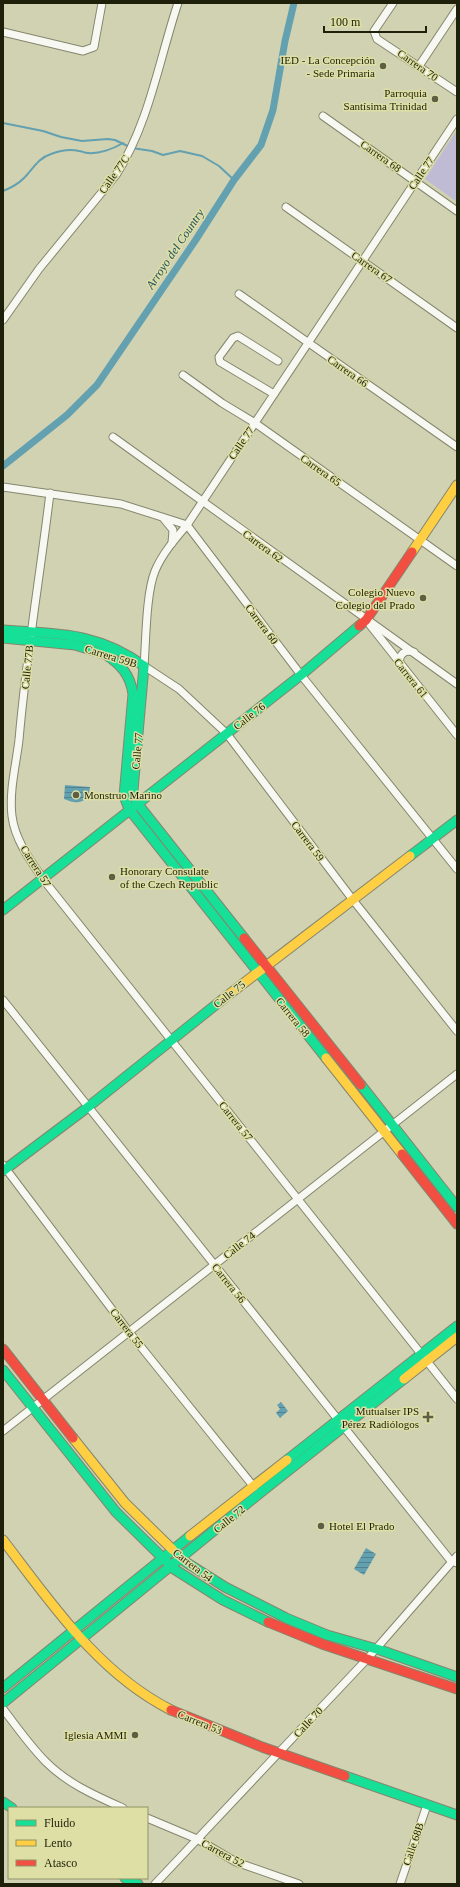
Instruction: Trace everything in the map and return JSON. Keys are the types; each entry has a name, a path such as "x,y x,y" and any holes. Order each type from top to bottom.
{"street":[{"path":"3,32 83,51 89,50 94,47 102,3"},
{"name":"Calle 77C","path":"3,320 39,269 116,175 126,160 135,140 147,105 178,3"},
{"name":"Carrera 70","path":"393,3 374,31 377,39 457,92"},
{"path":"419,66 457,9"},
{"name":"Carrera 68","path":"323,116 457,211"},
{"name":"Calle 77","path":"133,806 133,790 150,587 155,571 172,543 187,525 457,119"},
{"name":"Carrera 67","path":"286,207 363,260 457,328"},
{"name":"Carrera 66","path":"239,294 457,447"},
{"path":"274,394 220,362 219,357 233,338 238,336 278,361"},
{"name":"Carrera 65","path":"183,375 222,403 255,423 457,566"},
{"name":"Carrera 62","path":"113,437 457,684"},
{"name":"Calle 76","path":"3,910 301,675 366,620 457,485"},
{"path":"3,487 121,504 187,525"},
{"name":"Calle 77B","path":"19,840 12,816 12,789 30,636 37,600 50,493"},
{"path":"157,515 165,520 173,530 172,543"},
{"name":"Carrera 60","path":"187,525 301,675 457,869"},
{"name":"Carrera 61","path":"366,620 400,665 457,735"},
{"name":"Carrera 59B","path":"3,630 75,646 144,666"},
{"name":"Carrera 59B","path":"3,638 30,636 81,638 104,644 130,656 144,666"},
{"path":"400,665 399,659 402,653 408,650 414,652"},
{"name":"Calle 77","path":"105,654 118,662 126,671 131,680 133,694 124,796 133,806"},
{"name":"Carrera 59","path":"144,666 179,689 227,734 353,900 457,1032"},
{"name":"Carrera 58","path":"133,806 194,875 457,1206"},
{"name":"Carrera 58","path":"133,806 186,882 457,1224"},
{"name":"Calle 75","path":"4,1168 88,1107 266,965 353,900 432,837 457,820"},
{"name":"Carrera 57","path":"19,840 27,856 43,879 457,1399"},
{"path":"186,882 194,875"},
{"name":"Carrera 56","path":"3,1000 341,1423 455,1560"},
{"name":"Calle 74","path":"3,1431 457,1074"},
{"name":"Carrera 55","path":"4,1168 129,1332 254,1487"},
{"path":"442,1205 451,1199"},
{"name":"Calle 72","path":"424,1358 457,1326"},
{"name":"Calle 72","path":"3,1688 163,1558 254,1487 341,1423 424,1358 457,1337"},
{"name":"Carrera 54","path":"3,1349 125,1503 181,1558 204,1574 246,1599 286,1618 327,1634 457,1677"},
{"name":"Carrera 54","path":"3,1370 116,1512 171,1566 207,1590 240,1609 282,1629 322,1644 368,1658 457,1689"},
{"name":"Calle 72","path":"3,1702 181,1558 341,1423"},
{"path":"100,1491 109,1483"},
{"name":"Carrera 53","path":"3,1540 81,1640 116,1673 139,1692 166,1709 278,1753 457,1815"},
{"name":"Calle 70","path":"155,1884 368,1658 455,1560"},
{"path":"240,1609 246,1599"},
{"path":"322,1644 327,1634"},
{"path":"3,1710 51,1766 74,1784 99,1798 122,1807"},
{"name":"Calle 68B","path":"400,1884 427,1805"},
{"name":"Carrera 52","path":"148,1818 197,1839 236,1862 299,1884"},
{"path":"127,1879 138,1884"}],"shaded area":[{"path":"457,130 457,202 425,179"}],"water":[{"name":"Monstruo Marino","path":"65,785 90,787 88,798 76,802 64,799"},
{"path":"281,1402 288,1411 280,1418 276,1413 280,1409 277,1405"},
{"path":"366,1548 376,1554 364,1575 354,1569"}],"waterway":[{"name":"Arroyo del Country","path":"3,466 67,415 97,385 195,241 234,180 261,145 273,110 285,41 294,3"},
{"path":"3,123 82,141 108,139 115,140 132,148 152,151 163,155 180,151 202,156 219,166 234,180"},
{"path":"3,191 12,187 24,178 39,161 46,156 68,150 97,153 123,143"}],"traffic: fast":[{"path":"3,910 301,675 359,626"},
{"path":"3,630 60,634 94,641 127,655 144,666"},
{"path":"3,638 75,645 111,656"},
{"path":"105,654 120,666 127,675 132,687 133,694 124,796 129,809 326,1058"},
{"path":"144,666 133,790 137,803 244,938"},
{"path":"410,856 457,820"},
{"path":"3,1171 88,1107 223,999"},
{"path":"361,1085 457,1207"},
{"path":"287,1460 457,1326"},
{"path":"3,1370 116,1512 174,1569 223,1600 268,1622"},
{"path":"3,1703 260,1493 404,1379"},
{"path":"3,1688 190,1536"},
{"path":"173,1550 184,1561 225,1587 286,1618 327,1635 380,1650 457,1677"},
{"path":"345,1776 457,1815"},
{"path":"3,1802 10,1807"},
{"path":"127,1879 138,1884"}],"traffic: slow":[{"path":"412,552 457,485"},
{"path":"223,999 410,856"},
{"path":"326,1058 402,1154"},
{"path":"404,1379 457,1337"},
{"path":"73,1438 125,1503 173,1550"},
{"path":"190,1536 287,1460"},
{"path":"3,1540 58,1612 99,1657 121,1677 145,1695 171,1710"}],"traffic: jam":[{"path":"359,626 366,620 412,552"},
{"path":"244,938 361,1085"},
{"path":"402,1154 457,1224"},
{"path":"3,1349 73,1438"},
{"path":"268,1622 322,1644 457,1689"},
{"path":"171,1710 262,1747 345,1776"}],"place":[{"name":"IED - La Concepción - Sede Primaria","path":"383,66"},
{"name":"Parroquia Santísima Trinidad","path":"435,99"},
{"name":"Colegio Nuevo Colegio del Prado","path":"423,598"},
{"name":"Monstruo Marino","path":"76,795"},
{"name":"Honorary Consulate of the Czech Republic","path":"112,877"},
{"name":"Mutualser IPS Pérez Radiólogos","path":"428,1417"},
{"name":"Hotel El Prado","path":"321,1526"},
{"name":"Iglesia AMMI","path":"135,1735"}]}
